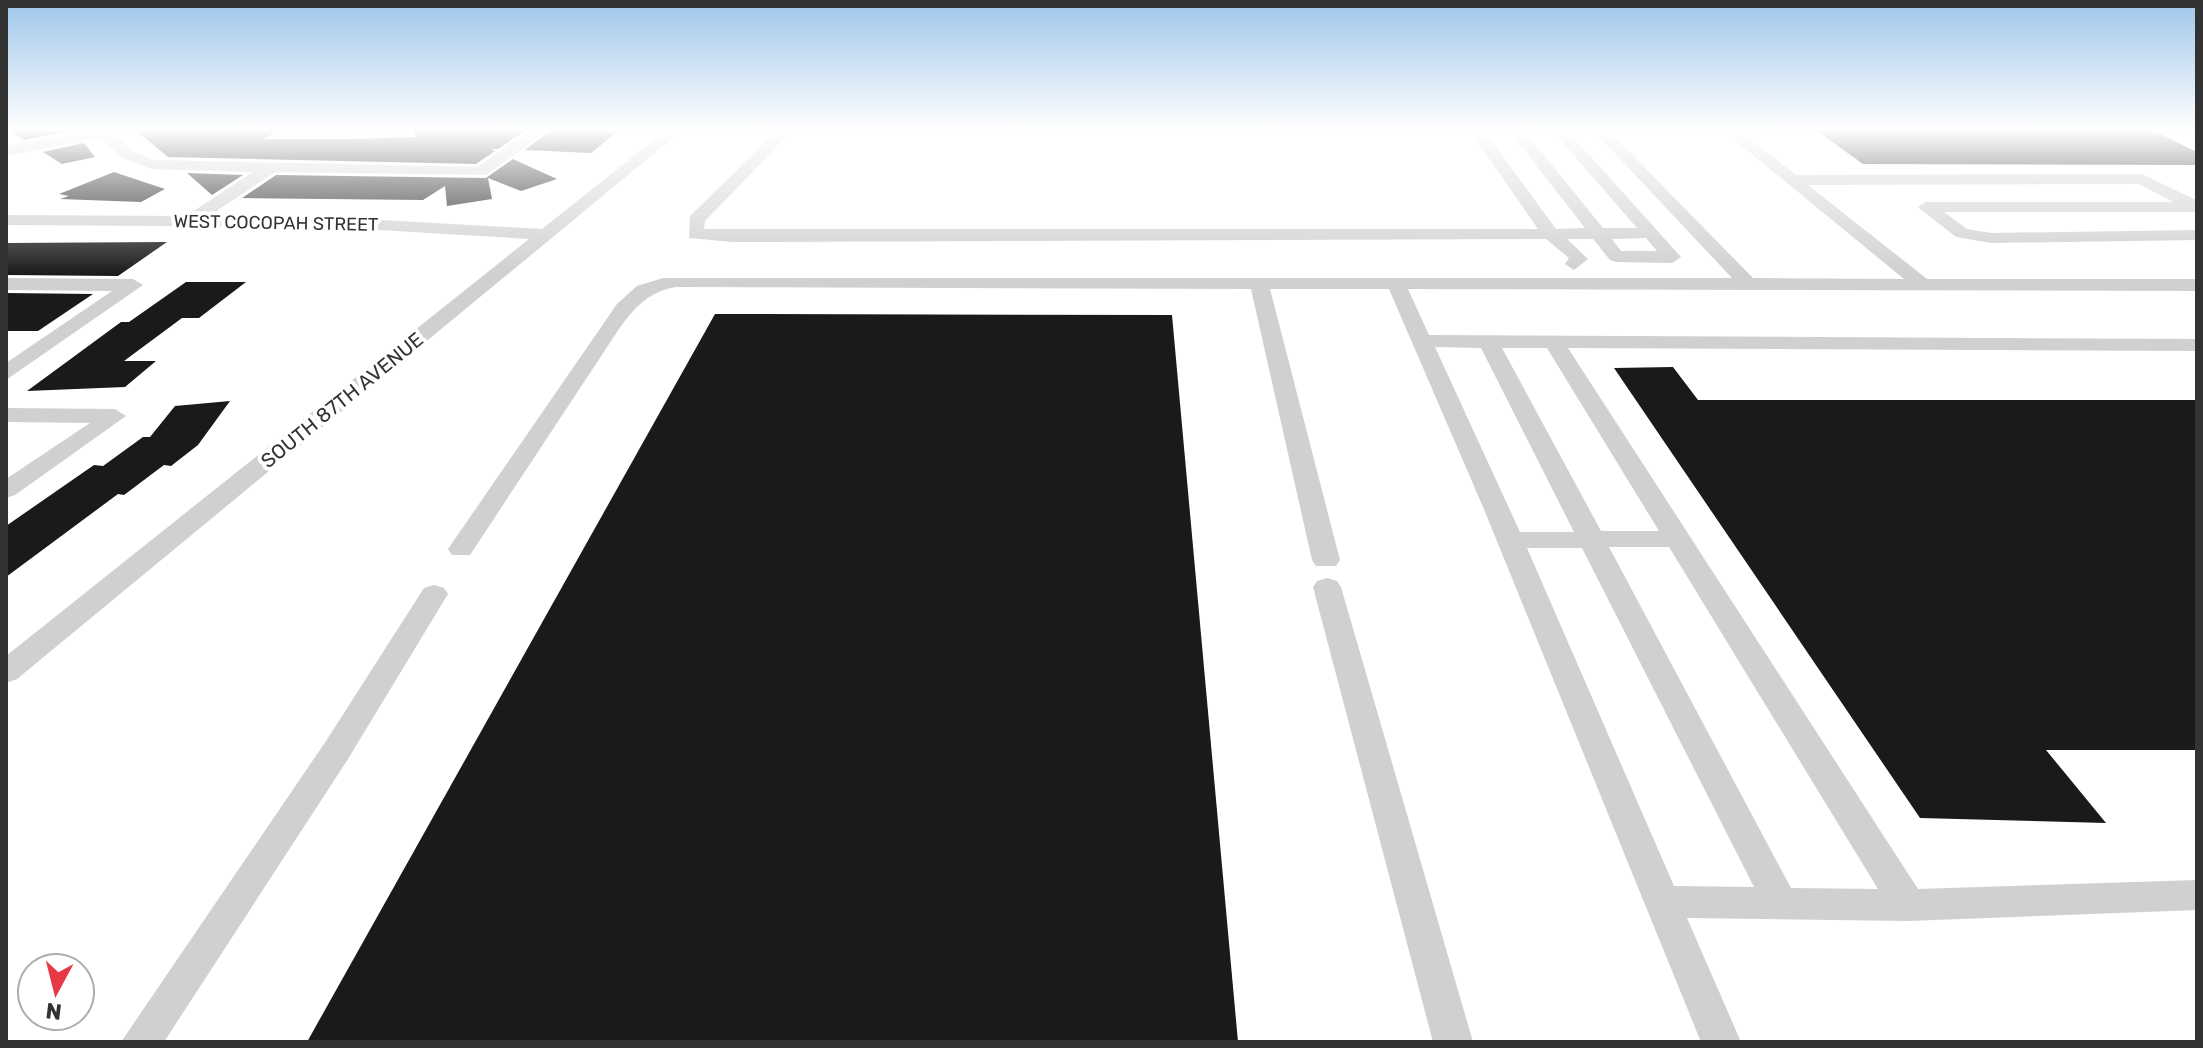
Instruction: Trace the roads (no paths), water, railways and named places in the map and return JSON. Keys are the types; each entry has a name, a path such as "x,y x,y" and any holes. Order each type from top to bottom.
{"street":[{"path":"191,220 256,177"},
{"name":"SOUTH 87TH AVENUE","path":"6,672 617,177"},
{"path":"739,177 696,220 695,234 733,237 1554,238 1599,233 1651,233"},
{"path":"1510,177 1554,238 1558,252 1574,264 1586,283"},
{"path":"1553,177 1616,256 1672,257 1601,177"},
{"path":"1645,177 1748,284"},
{"path":"1788,177 1922,284"},
{"path":"1792,180 2142,179 2196,207"},
{"path":"1884,180 1962,233 1991,238 2197,235"},
{"path":"1926,207 2196,207"},
{"name":"WEST COCOPAH STREET","path":"9,222 328,222 545,235"},
{"path":"461,549 633,296 651,285 676,281 2197,285"},
{"path":"1395,282 1509,540 1721,1042"},
{"path":"1259,283 1327,573 1453,1042"},
{"path":"6,284 133,285 6,373"},
{"path":"1422,341 2197,345"},
{"path":"1489,342 1780,903"},
{"path":"1554,342 1908,905"},
{"path":"6,415 115,416 6,490"},
{"path":"1509,540 1678,539"},
{"path":"141,1042 337,750 434,594"},
{"path":"1662,902 1908,905 2197,895"}]}
